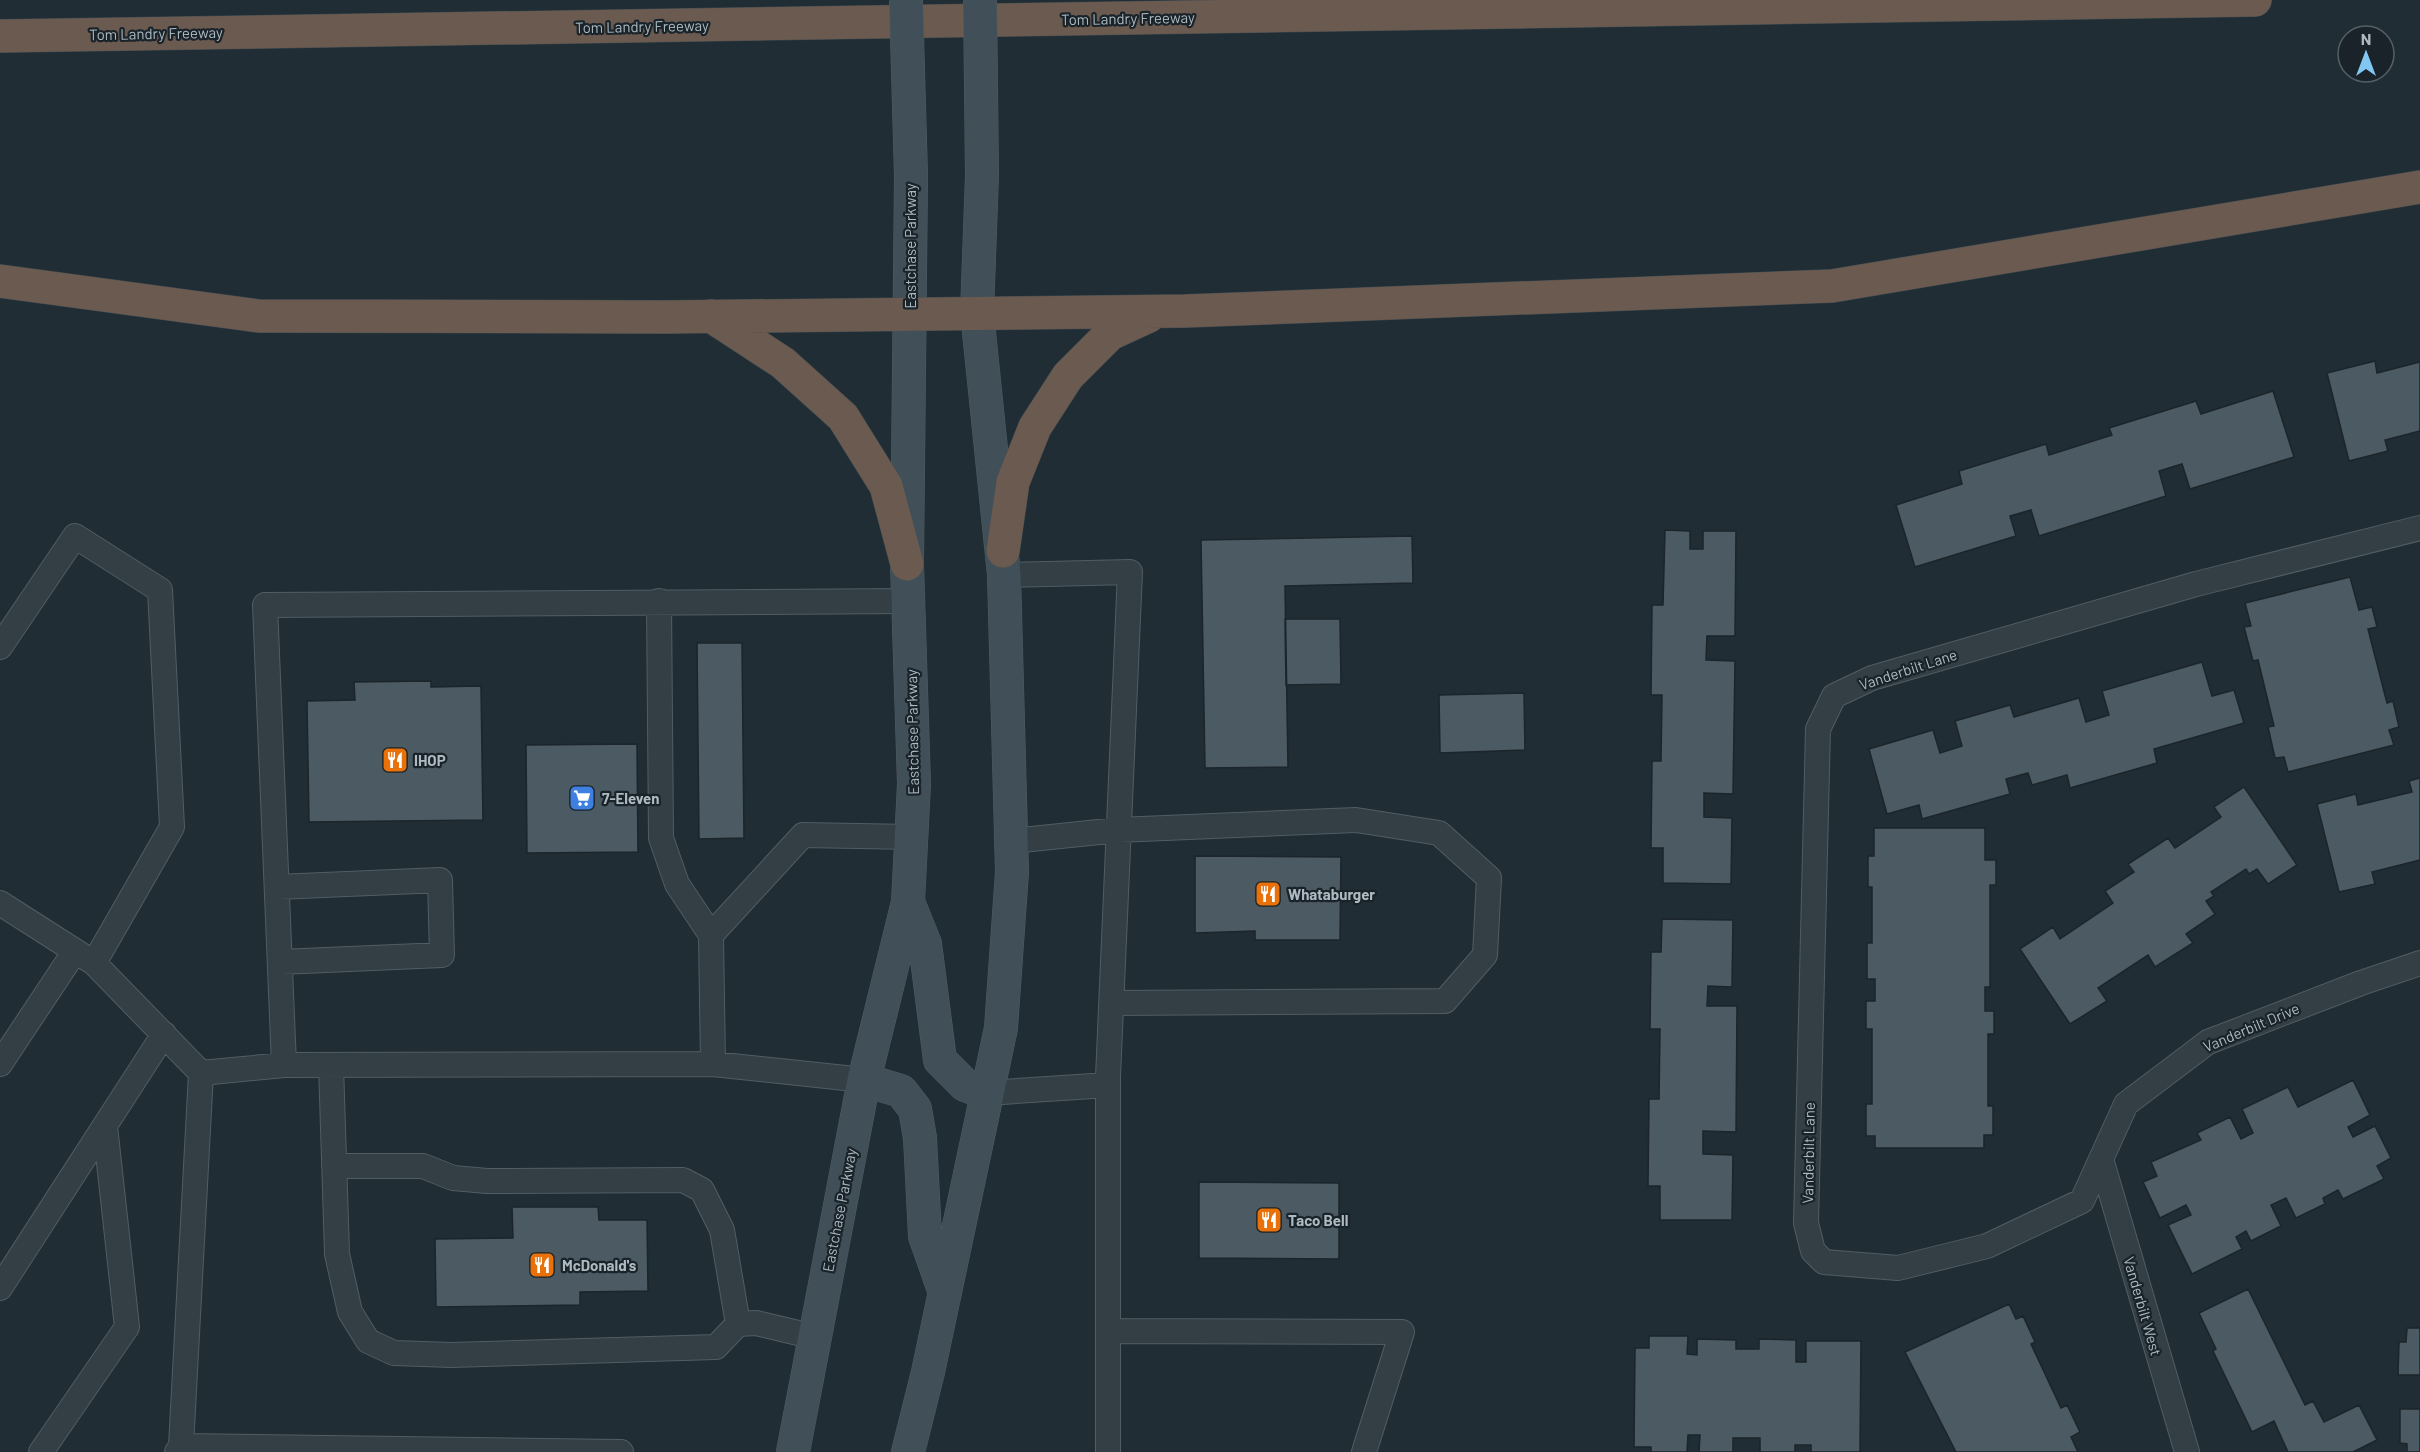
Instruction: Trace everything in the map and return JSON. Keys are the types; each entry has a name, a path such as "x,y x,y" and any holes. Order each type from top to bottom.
{"highway":[{"name":"Tom Landry Freeway","path":"0,36 2255,0"},
{"path":"0,281 260,316 711,316 1163,310 1832,285 2420,187"},
{"path":"1003,563 1013,482 1035,427 1068,376 1110,334 1163,310"},
{"path":"711,316 783,363 843,417 886,486 907,564"}],"main road":[{"name":"Eastchase Parkway","path":"794,1452 864,1080 908,902 914,784 907,564 910,176 906,0"},
{"path":"908,1452 945,1293 1001,1028 1012,841 1003,563 977,313 982,175 980,0"},
{"path":"908,902 925,944 940,1060 965,1085 987,1093"},
{"path":"864,1080 901,1091 915,1109 920,1138 925,1236 945,1293"}],"lane":[{"name":"Vanderbilt Lane","path":"1813,1251 1806,1223 1818,729 1834,696 1872,678 2185,587 2420,528"},
{"path":"0,647 75,536 160,590 172,827 84,957 0,1064"},
{"path":"1003,563 1130,572 1108,1085 1108,1452"},
{"path":"659,601 662,838 677,884 711,935 713,1064"},
{"path":"284,1065 265,605 908,601"},
{"path":"1012,841 1118,830 1356,820 1439,833 1489,878 1485,955 1445,1000 1112,1003"},
{"path":"711,935 803,836 912,837"},
{"path":"276,887 440,880 442,955 280,962"},
{"path":"0,903 84,957 201,1073 179,1449 620,1452"},
{"name":"Vanderbilt Drive","path":"1813,1251 1824,1262 1898,1268 1987,1246 2082,1201 2126,1104 2208,1042 2361,982 2420,963"},
{"path":"0,1288 164,1034"},
{"path":"201,1073 284,1065 713,1064 864,1080"},
{"path":"331,1065 337,1254 350,1312 369,1341 394,1353 451,1355 716,1347 738,1324 756,1323 815,1337"},
{"path":"987,1093 1108,1085"},
{"path":"41,1452 127,1327 105,1126"},
{"name":"Vanderbilt West","path":"2101,1159 2187,1452"},
{"path":"334,1166 423,1166 453,1178 487,1181 683,1180 702,1190 722,1230 738,1324"},
{"path":"1108,1331 1402,1332 1364,1452"}],"building":[{"path":"2375,361 2377,373 2420,362 2420,431 2385,440 2388,451 2349,461 2327,373"},
{"path":"2273,391 2294,457 2190,489 2182,464 2159,471 2166,496 2039,536 2031,510 2010,516 2016,536 1915,567 1896,505 1962,484 1959,471 2046,444 2049,455 2112,435 2109,428 2196,401 2201,414"},
{"path":"1665,530 1690,531 1690,549 1703,549 1703,531 1736,531 1735,636 1707,636 1706,660 1735,661 1733,794 1704,793 1704,817 1732,818 1731,884 1663,883 1663,848 1651,848 1652,761 1661,761 1662,695 1651,695 1652,605 1663,605"},
{"path":"1412,536 1413,583 1285,586 1288,767 1205,768 1201,540"},
{"path":"2350,577 2359,610 2372,607 2377,627 2368,629 2387,703 2393,701 2399,727 2389,730 2394,745 2288,772 2284,757 2275,758 2268,727 2274,726 2258,660 2253,661 2244,627 2251,626 2245,603"},
{"path":"1285,619 1340,619 1341,684 1286,685"},
{"name":"7-Eleven","path":"697,643 742,643 744,838 699,839"},
{"path":"2202,662 2212,696 2234,690 2244,723 2154,749 2157,763 2070,788 2067,775 2032,785 2028,773 2006,779 2010,794 1922,819 1919,805 1887,814 1869,749 1933,730 1940,753 1962,746 1955,721 2010,705 2014,717 2079,698 2086,722 2109,715 2102,691"},
{"name":"IHOP","path":"431,681 431,687 481,686 483,820 309,822 307,701 355,700 354,682"},
{"path":"1524,693 1525,750 1440,753 1439,695"},
{"name":"7-Eleven","path":"637,744 638,852 527,853 526,745"},
{"path":"2420,778 2420,860 2372,872 2375,884 2339,892 2317,804 2356,794 2358,805 2412,792 2409,781"},
{"path":"2244,787 2297,865 2268,884 2257,869 2249,874 2246,869 2211,892 2214,896 2206,901 2215,914 2186,934 2193,943 2155,967 2148,955 2098,988 2107,1001 2070,1024 2020,949 2053,927 2060,939 2113,903 2105,891 2134,872 2128,864 2168,838 2175,848 2221,817 2214,807"},
{"path":"1874,828 1985,828 1985,860 1996,860 1996,885 1990,885 1990,987 1985,987 1985,1011 1994,1011 1994,1034 1988,1034 1988,1106 1993,1106 1993,1135 1984,1135 1984,1148 1875,1148 1875,1136 1866,1136 1866,1104 1872,1104 1872,1029 1866,1029 1866,1001 1875,1001 1875,979 1867,979 1867,943 1872,943 1872,887 1868,887 1868,856 1874,856"},
{"name":"Whataburger","path":"1195,856 1341,857 1340,940 1255,940 1255,931 1195,933"},
{"path":"1662,919 1733,920 1732,987 1708,986 1707,1006 1737,1006 1736,1132 1703,1131 1703,1154 1733,1155 1732,1220 1660,1220 1660,1186 1648,1186 1649,1099 1659,1099 1660,1029 1650,1029 1651,952 1661,952"},
{"path":"2353,1080 2370,1115 2348,1127 2353,1137 2375,1126 2391,1158 2377,1166 2384,1179 2343,1199 2338,1190 2323,1198 2325,1204 2296,1218 2286,1198 2271,1205 2281,1226 2251,1241 2246,1231 2236,1237 2242,1249 2192,1274 2168,1225 2191,1215 2186,1205 2160,1218 2143,1182 2157,1176 2151,1162 2201,1140 2197,1133 2230,1117 2241,1139 2253,1133 2242,1109 2288,1087 2298,1107"},
{"name":"Taco Bell","path":"1199,1182 1339,1183 1339,1259 1199,1258"},
{"name":"McDonald's","path":"512,1207 598,1207 599,1220 647,1220 648,1291 580,1292 580,1305 436,1307 435,1239 513,1238"},
{"path":"2248,1289 2305,1405 2313,1401 2324,1422 2359,1405 2377,1440 2353,1452 2288,1452 2274,1421 2252,1432 2213,1351 2216,1349 2199,1313"},
{"path":"2009,1304 2016,1319 2023,1316 2035,1342 2031,1344 2061,1408 2067,1405 2080,1432 2071,1437 2078,1452 1956,1452 1905,1352"},
{"path":"2407,1328 2420,1328 2420,1375 2398,1375 2399,1342 2406,1342"},
{"path":"1649,1336 1688,1336 1687,1354 1697,1355 1697,1339 1736,1340 1736,1349 1759,1349 1759,1339 1796,1340 1796,1362 1806,1362 1806,1341 1861,1341 1860,1452 1811,1452 1811,1445 1795,1445 1795,1452 1760,1452 1760,1438 1733,1438 1733,1452 1699,1452 1700,1435 1688,1435 1687,1452 1651,1452 1651,1447 1634,1447 1635,1348 1649,1348"},
{"path":"2400,1409 2420,1409 2420,1452 2407,1452 2407,1444 2400,1443"}],"place":[{"name":"IHOP","path":"395,760"},
{"name":"7-Eleven","path":"582,798"},
{"name":"Whataburger","path":"1268,894"},
{"name":"Taco Bell","path":"1269,1220"},
{"name":"McDonald's","path":"542,1265"}]}
